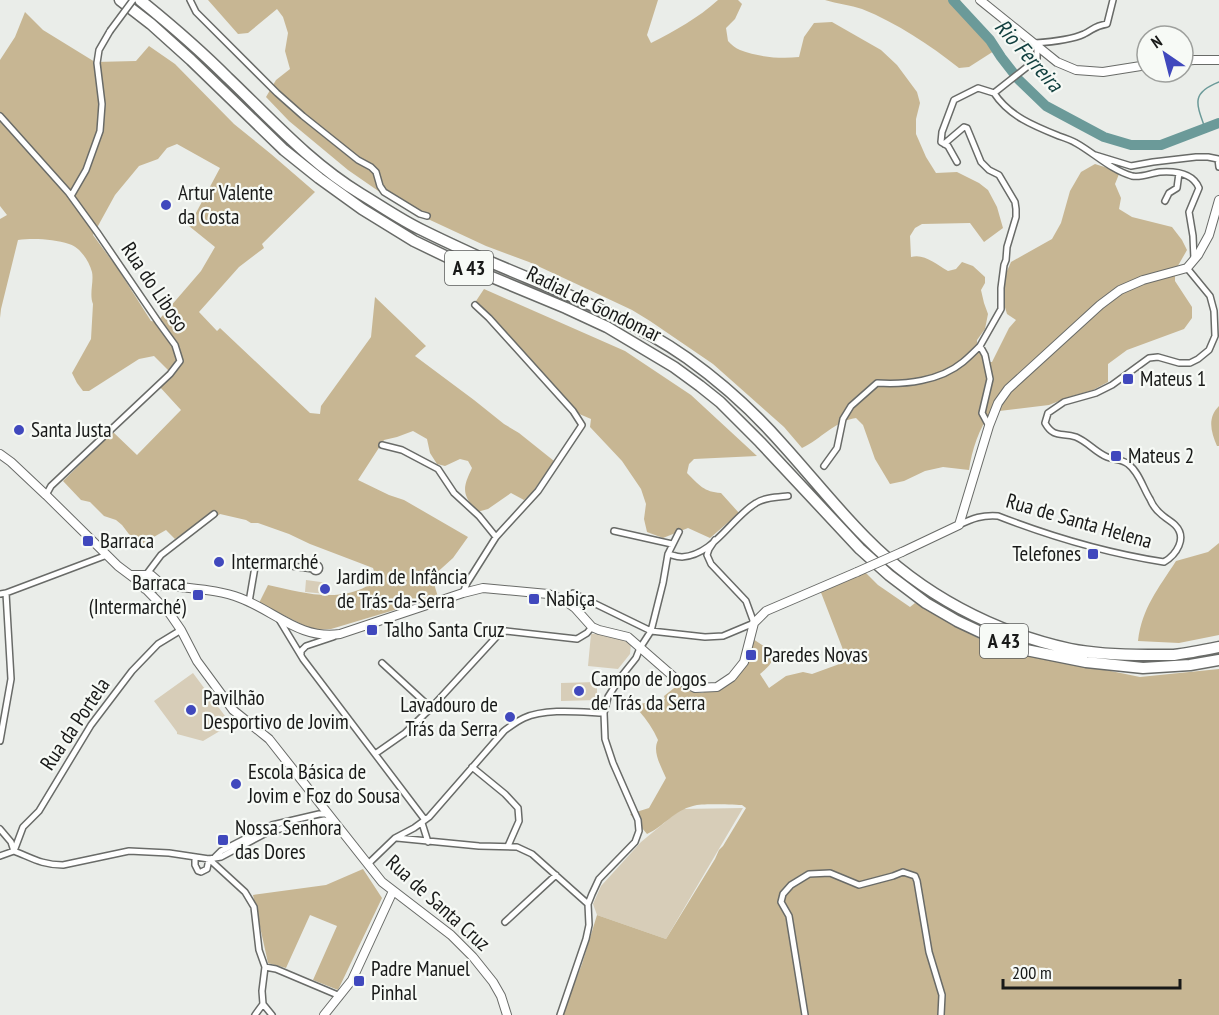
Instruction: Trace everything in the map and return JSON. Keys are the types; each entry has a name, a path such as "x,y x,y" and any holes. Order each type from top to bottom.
{"highway":[{"name":"Radial de Gondomar","path":"120,0 191,60 284,150 362,209 414,241 470,268 607,327 674,367 700,386 760,442 860,549 926,603 991,637 1026,650 1086,662 1143,668 1190,665 1219,660"},
{"name":"Radial de Gondomar","path":"140,0 206,56 291,140 326,170 356,191 421,230 594,306 636,327 716,380 752,412 867,540 899,568 963,611 1026,637 1073,650 1123,655 1173,655 1219,647"}],"main road":[{"path":"980,0 1057,62 1076,70 1103,72 1135,67"},
{"path":"1195,60 1219,60"},
{"path":"959,525 989,426 998,403 1008,389 1100,305 1120,290 1143,280 1187,268 1209,235 1219,200"},
{"path":"0,454 46,495 106,555 135,578 148,583 231,595 299,628 317,634 329,636 340,634 483,588 548,594 564,600 575,608 592,627 628,637 675,678 695,688 717,687 732,677 744,662 754,623"},
{"name":"Rua de Santa Helena","path":"754,623 765,611 959,525"},
{"name":"Rua de Santa Cruz","path":"148,583 156,600 170,614 197,661 233,710 269,739 382,882 437,923 473,957 493,982 501,996 507,1015"},
{"path":"324,1015 352,980 393,891"}],"street":[{"path":"71,196 86,170 100,131 102,104 97,63 99,50 133,0"},
{"path":"190,0 196,12 277,93 358,160 371,167 376,172 384,192 427,216"},
{"path":"994,93 1037,59 1036,44 1084,34 1095,26 1107,24 1113,0"},
{"path":"957,162 948,146 941,142 942,132 954,100 978,88 994,93 1010,112 1019,118 1074,141 1100,160 1134,177 1159,172 1179,173 1192,177 1199,188 1189,212 1194,260"},
{"name":"Rua do Liboso","path":"0,116 71,196 175,345 180,361 170,374 51,486 46,495"},
{"path":"824,466 837,448 843,419 851,406 877,383 895,385 922,380 945,373 962,363 980,346 1001,309 1006,248 1016,217 1015,202 999,175 989,170 981,162 967,128 964,127 944,144"},
{"path":"1094,155 1131,166 1208,157 1218,159 1219,167"},
{"path":"1165,201 1169,192 1177,188 1179,173"},
{"name":"Rua de Santa Helena","path":"959,525 986,515 998,516 1068,541 1113,553 1164,562 1173,556 1180,545 1181,535 1177,527 1160,513 1150,500 1130,465 1119,459 1109,458 1074,436 1049,431 1045,423 1048,413 1064,402 1096,393 1112,385 1149,358 1158,357 1179,363 1190,363 1209,350 1215,336 1214,311 1210,296 1187,268"},
{"path":"463,593 496,537 538,491 582,425 573,411 476,305"},
{"path":"980,346 985,355 990,379 982,413 989,426"},
{"path":"382,445 402,450 438,469 454,493 479,516 496,537"},
{"path":"668,554 682,557 700,552 759,501 788,496"},
{"path":"148,583 153,565 161,555 214,514"},
{"path":"614,531 672,544"},
{"path":"560,1015 586,939 589,925 588,904 592,894 599,879 635,842 639,831 638,820 605,739 604,712 608,697 636,658 651,631 668,554 679,532"},
{"path":"564,600 573,593 651,631 705,637 723,636 754,623 746,601 711,564 707,555 715,540"},
{"path":"0,741 11,679 3,594 106,555"},
{"path":"249,602 256,561 313,568"},
{"path":"275,616 303,659 423,822 428,842"},
{"path":"375,754 405,733 431,708 499,634 506,632 577,639 592,627"},
{"name":"Rua da Portela","path":"14,850 23,827 39,811 91,725 132,672 158,644 181,630"},
{"path":"313,644 319,638 317,634"},
{"path":"303,659 301,654 303,648 340,634"},
{"path":"382,663 431,708"},
{"path":"368,864 395,838 423,822 504,731 525,717 547,712 604,712"},
{"path":"472,767 505,794 518,808 519,821 508,846"},
{"path":"311,816 318,808 316,798"},
{"path":"195,857 196,868 201,872 207,869 211,858 221,851 265,828 326,813"},
{"path":"317,821 322,819 326,813"},
{"path":"0,829 11,842 14,850 42,863 63,865 129,851 211,858 225,855 270,831 324,820 336,824"},
{"path":"395,838 517,847 532,854 588,904"},
{"path":"0,856 14,850"},
{"path":"211,858 252,902 259,950 265,967 263,1004 272,1015"},
{"path":"805,1015 789,916 781,902 783,894 791,885 809,874 830,873 859,885 903,872 915,876 917,881 929,952 942,995 941,1015"},
{"path":"505,922 556,875"},
{"path":"265,967 276,969 340,996"},
{"path":"255,1015 263,1004"}],"shaded area":[{"path":"208,0 658,0 647,35 651,43 686,24 718,0 738,0 742,4 735,19 726,28 728,41 736,48 747,52 777,58 799,57 804,37 814,23 832,22 881,50 897,65 917,92 920,103 916,119 916,134 936,173 957,172 979,183 988,190 997,207 1003,228 984,242 970,223 922,224 915,228 910,236 911,257 925,258 948,271 956,269 962,262 973,266 985,277 981,290 988,314 985,329 977,340 977,350 988,362 992,362 1009,328 1016,320 1007,314 1004,304 1004,278 1011,262 1052,239 1061,223 1070,191 1081,172 1095,164 1119,174 1115,184 1121,198 1119,209 1132,217 1172,227 1182,240 1187,250 1175,271 1175,281 1192,307 1192,318 1184,329 1127,350 1108,364 1108,382 1093,390 1049,405 991,412 977,440 969,470 943,467 890,484 875,459 863,425 856,418 835,426 802,448 784,427 713,364 650,321 632,310 529,262 486,246 400,206 348,170 289,121 266,97 276,80 290,69 285,51 288,33 283,17 277,9 248,33 238,34"},
{"path":"825,0 960,0 994,51 969,67 959,68 925,43 888,21 862,9"},
{"path":"25,12 43,30 95,62 136,61 149,46 175,64 234,124 315,192 262,244 264,248 239,267 199,312 217,331 220,328 310,413 320,414 321,406 371,337 375,297 426,346 415,356 554,461 532,493 524,500 511,493 488,509 477,512 468,500 465,491 466,481 472,468 468,461 460,459 445,466 437,464 430,453 427,439 413,431 384,440 358,480 404,500 468,537 453,558 432,577 438,597 331,629 313,630 259,603 268,585 321,595 347,593 373,583 376,577 373,568 258,523 220,514 201,528 193,527 175,539 166,530 138,546 122,525 104,516 90,502 81,500 63,481 113,432 137,455 181,410 159,386 172,374 154,356 139,359 89,391 83,391 77,383 72,373 91,339 93,304 91,268 80,251 73,246 50,240 18,240 0,318 0,219 7,215 0,206 0,60 15,37","holes":["177,144 220,168 189,226 215,247 201,271 157,322 151,321 93,235 115,195 139,166 158,159 167,148"]},
{"path":"484,289 625,351 691,395 757,456 694,459 689,464 687,473 695,481 706,489 721,493 739,513 710,538 688,528 663,538 647,532 644,519 646,504 641,489 622,461 590,427 591,419 577,413 476,301"},
{"path":"1219,406 1219,446 1217,446 1211,425 1213,415"},
{"path":"1219,543 1219,635 1179,643 1138,641 1147,609 1176,561 1208,552"},
{"path":"864,571 878,585 910,607 915,603 994,647 1140,677 1219,669 1219,1015 562,1015 582,964 597,915 666,939 746,808 742,805 693,806 680,811 647,834 630,814 649,808 666,778 657,754 658,740 639,711 641,704 665,699 664,696 678,685 692,692 702,693 734,680 749,659 753,639 773,652 770,665 760,674 769,688 786,676 803,672 812,674 845,662 847,660 820,590"},
{"name":"Jardim de Infância de Trás-da-Serra","path":"306,580 328,583 327,594 305,592"},
{"path":"602,633 622,637 631,644 630,654 618,669 588,666 591,634"},
{"name":"Pavilhão Desportivo de Jovim","path":"193,673 228,720 235,722 203,741 177,734 154,701"},
{"name":"Campo de Jogos de Trás da Serra","path":"597,682 597,700 561,701 561,683"},
{"path":"743,808 666,939 597,915 593,904 601,886 641,842 681,809"},
{"path":"363,869 382,898 338,990 313,980 337,926 310,915 286,968 268,963 253,895 326,885"}],"waterway":[{"name":"Rio Ferreira","path":"953,0 990,40 1018,79 1046,106 1104,137 1131,145 1161,145 1219,123"},
{"path":"1205,128 1199,112 1198,100 1204,90 1219,82"}],"place":[{"name":"Artur Valente da Costa","path":"166,205"},
{"name":"Mateus 1","path":"1128,379"},
{"name":"Santa Justa","path":"19,430"},
{"name":"Mateus 2","path":"1116,456"},
{"name":"Barraca","path":"88,541"},
{"name":"Telefones","path":"1093,554"},
{"name":"Intermarché","path":"219,562"},
{"name":"Jardim de Infância de Trás-da-Serra","path":"325,589"},
{"name":"Barraca (Intermarché)","path":"198,595"},
{"name":"Nabiça","path":"534,599"},
{"name":"Talho Santa Cruz","path":"372,630"},
{"name":"Paredes Novas","path":"751,655"},
{"name":"Campo de Jogos de Trás da Serra","path":"579,691"},
{"name":"Pavilhão Desportivo de Jovim","path":"191,710"},
{"name":"Lavadouro de Trás da Serra","path":"510,717"},
{"name":"Escola Básica de Jovim e Foz do Sousa","path":"236,784"},
{"name":"Nossa Senhora das Dores","path":"223,840"},
{"name":"Padre Manuel Pinhal","path":"359,981"}]}
